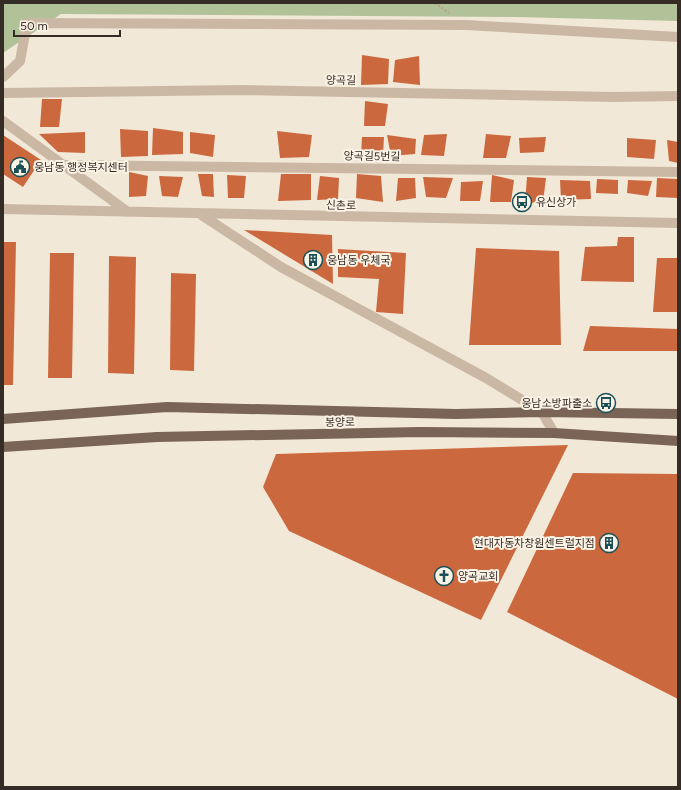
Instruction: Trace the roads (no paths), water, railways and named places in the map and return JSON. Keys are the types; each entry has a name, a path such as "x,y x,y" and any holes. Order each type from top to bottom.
{"main road":[{"name":"봉양로","path":"3,419 167,407 456,414 542,412 678,414"},
{"name":"봉양로","path":"3,447 157,437 420,432 554,433 678,441"}],"street":[{"path":"3,77 20,61 27,23 466,25 678,37"},
{"name":"양곡길","path":"3,93 242,90 614,97 678,96"},
{"path":"3,122 65,165 128,212"},
{"name":"양곡길5번길","path":"65,165 678,172"},
{"name":"신촌로","path":"3,209 678,223"},
{"path":"199,214 281,267 486,378 542,412 554,433"}],"place":[{"name":"웅남동 행정복지센터","path":"20,167"},
{"name":"유신상가","path":"522,202"},
{"name":"웅남동 우체국","path":"313,260"},
{"name":"웅남소방파출소","path":"606,403"},
{"name":"현대자동차창원센트럴지점","path":"609,543"},
{"name":"양곡교회","path":"444,576"}]}
